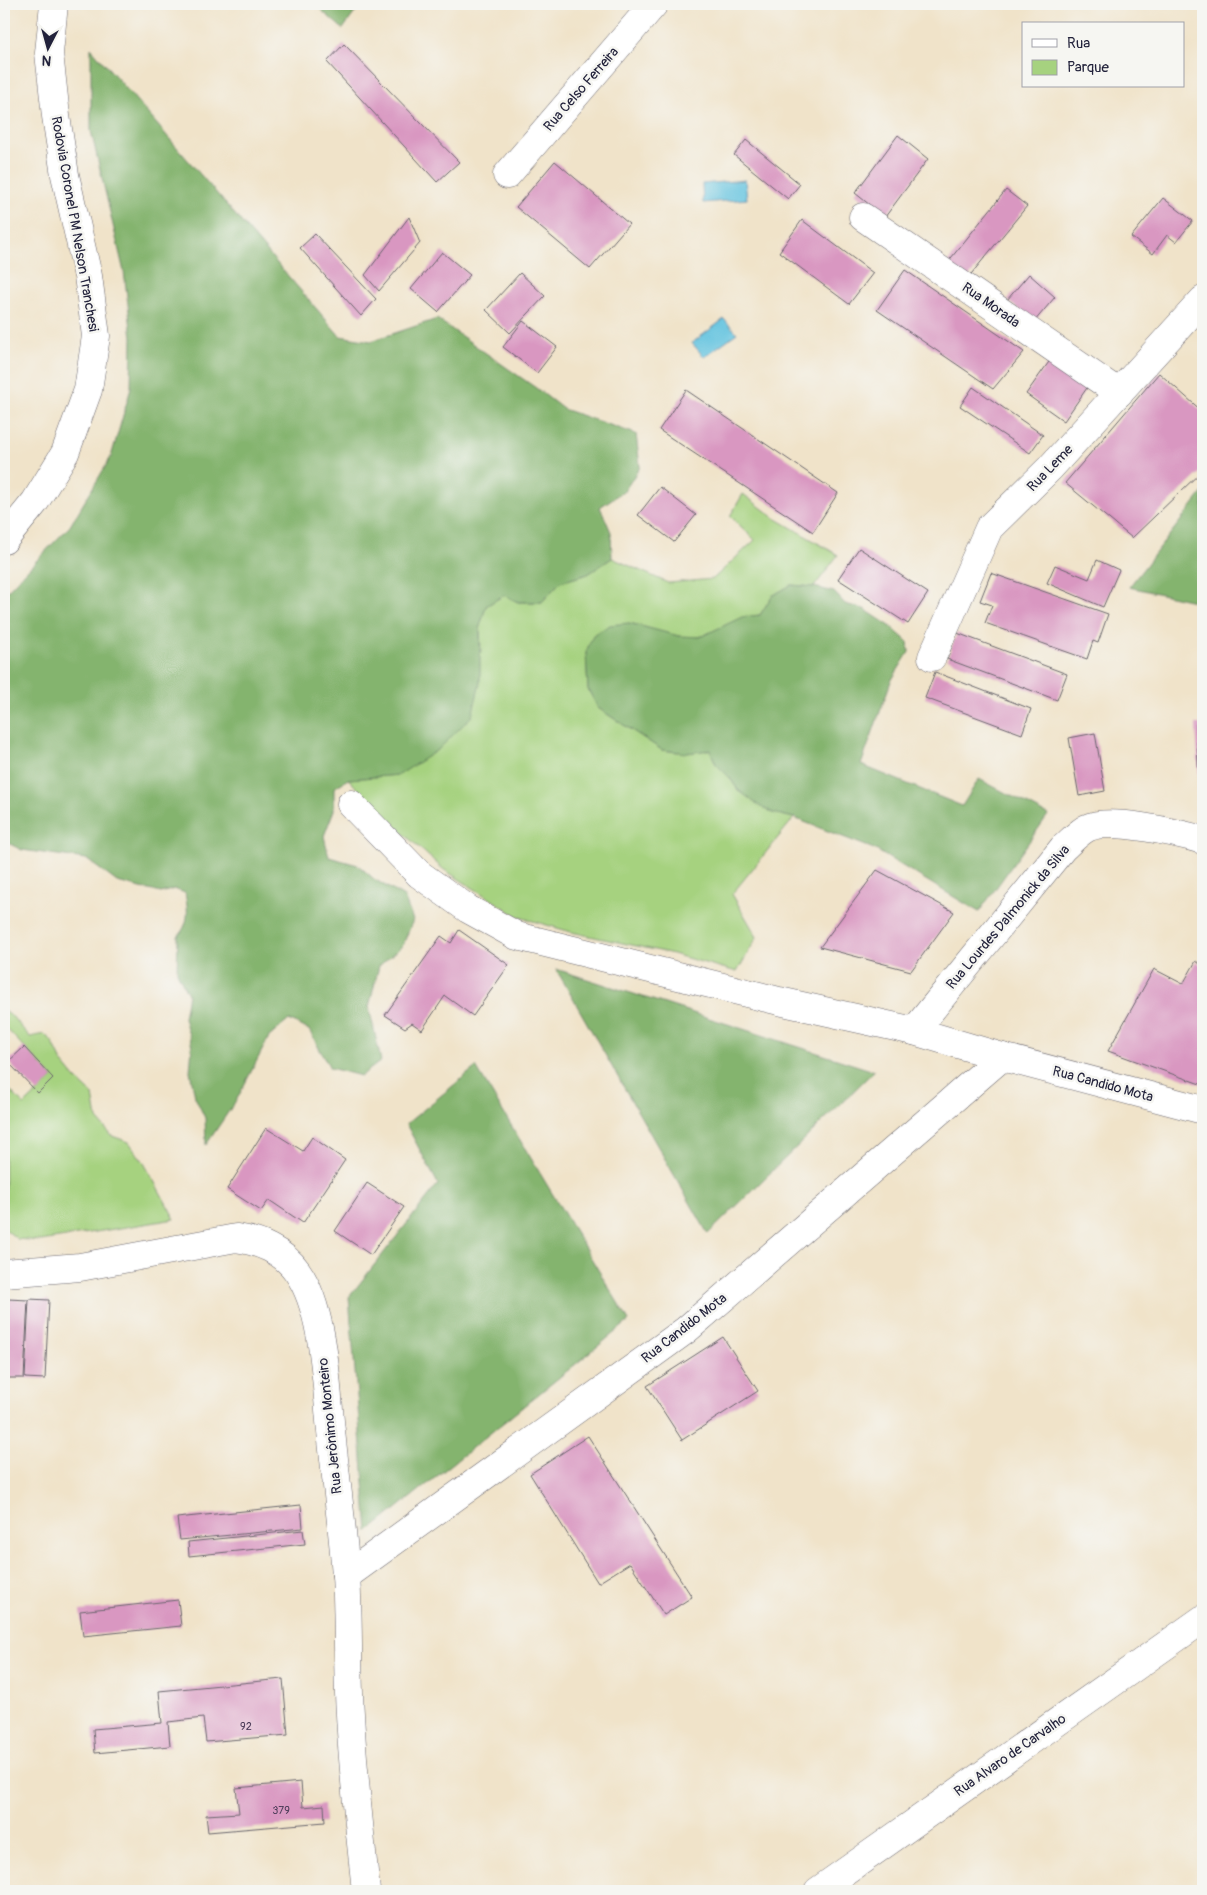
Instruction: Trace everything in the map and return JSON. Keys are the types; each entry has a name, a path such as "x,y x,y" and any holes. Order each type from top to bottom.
{"main road":[{"name":"Rodovia Coronel PM Nelson Tranchesi","path":"4,540 35,502 65,453 88,390 96,336 88,276 65,175 56,116 49,54 54,4"},
{"name":"Rua Celso Ferreira","path":"507,175 654,4"},
{"name":"Rua Morada","path":"863,217 1119,393"},
{"name":"Rua Leme","path":"932,657 989,528 1050,468 1203,300"},
{"name":"Rua Candido Mota","path":"351,804 419,874 468,909 517,936 769,998 914,1031 1002,1058 1203,1110"},
{"name":"Rua Lourdes Dalmonick da Silva","path":"914,1031 1063,848 1088,828 1117,824 1161,830 1203,840"},
{"name":"Rua Candido Mota","path":"346,1576 686,1330 1002,1058"},
{"name":"Rua Jerônimo Monteiro","path":"4,1273 80,1267 236,1238 253,1241 284,1257 297,1271 306,1290 318,1326 346,1576 350,1715 366,1891"},
{"name":"Rua Alvaro de Carvalho","path":"818,1891 1203,1618"}],"green space":[{"path":"314,4 361,4 343,29"},
{"path":"91,48 340,336 371,341 437,319 563,409 636,434 640,467 625,490 600,507 611,532 612,558 588,574 560,582 542,602 518,602 504,595 486,606 480,626 480,683 472,716 439,749 399,775 348,779 334,788 334,810 324,836 329,857 358,865 374,879 404,897 413,920 403,945 379,966 369,1007 381,1061 361,1076 330,1068 309,1030 289,1020 269,1037 237,1099 206,1145 205,1118 195,1097 190,1071 192,1046 184,1018 188,994 177,972 178,936 185,926 187,916 185,893 174,889 161,893 117,882 86,859 22,850 4,841 4,594 70,526 111,457 131,388 132,337 124,272 91,131"},
{"path":"1203,492 1203,603 1129,587"},
{"path":"743,494 775,518 838,555 814,587 791,585 772,596 760,615 743,618 702,636 676,636 629,623 586,652 588,689 598,708 662,750 687,753 710,749 716,764 730,778 738,790 773,813 794,818 732,894 757,937 737,972 669,953 571,932 519,917 443,869 395,826 348,779 399,775 481,651 480,626 486,606 504,595 518,602 542,602 560,582 588,574 612,558 668,583 713,579 755,540 730,516"},
{"path":"791,585 814,587 834,592 845,604 864,609 890,626 908,642 909,652 891,681 861,765 962,806 979,779 1048,815 979,912 874,849 794,818 773,813 758,805 738,790 730,778 716,764 710,750 687,753 662,750 598,708 588,689 586,652 593,635 610,625 629,623 679,636 700,637 742,617 760,615 772,596"},
{"path":"556,969 874,1071 708,1234"},
{"path":"4,1011 9,1013 30,1037 44,1034 52,1041 62,1062 93,1095 97,1119 112,1136 129,1142 144,1163 175,1219 41,1241 17,1239 5,1229 4,1084 24,1105 53,1078 4,1026"},
{"path":"476,1067 629,1321 368,1532 349,1297 438,1184 406,1124"}],"water":[{"path":"745,180 747,199 703,203 702,184"},
{"path":"724,319 737,333 704,357 692,343"}],"building":[{"path":"344,44 459,162 437,182 327,62"},
{"path":"898,135 928,159 885,217 855,193"},
{"path":"746,140 800,184 788,199 734,155"},
{"path":"555,161 629,224 590,269 516,207"},
{"path":"1006,190 1027,206 967,279 947,263"},
{"path":"1163,198 1193,221 1176,242 1167,235 1153,254 1131,237"},
{"path":"409,217 420,243 379,291 365,275"},
{"path":"802,220 873,273 849,304 779,252"},
{"path":"315,234 376,299 361,316 300,248"},
{"path":"442,252 470,275 438,312 411,289"},
{"path":"905,270 1024,352 993,389 877,310"},
{"path":"520,273 545,296 510,333 486,310"},
{"path":"1029,274 1055,297 1034,322 1007,300"},
{"path":"523,321 557,347 537,373 503,347"},
{"path":"1051,359 1089,385 1064,421 1026,394"},
{"path":"1159,373 1203,412 1203,470 1132,538 1065,483"},
{"path":"973,387 1043,435 1030,453 960,406"},
{"path":"686,390 838,493 813,532 659,430"},
{"path":"660,487 696,515 674,542 638,515"},
{"path":"859,548 928,593 908,624 838,579"},
{"path":"1097,560 1119,570 1103,607 1047,583 1055,565 1089,579"},
{"path":"991,573 1108,614 1098,643 1093,641 1087,659 985,623 992,605 980,601"},
{"path":"957,633 1067,674 1057,700 947,659"},
{"path":"935,672 1031,709 1022,734 925,698"},
{"path":"1196,724 1203,724 1203,780 1199,780"},
{"path":"1095,733 1105,791 1079,796 1069,738"},
{"path":"877,870 954,912 911,971 820,947"},
{"path":"459,930 509,965 473,1016 445,996 422,1030 412,1023 405,1028 385,1015 441,936 451,943"},
{"path":"1196,961 1203,966 1203,1085 1108,1051 1154,969 1183,984"},
{"path":"24,1047 53,1078 38,1093 8,1062"},
{"path":"266,1128 303,1151 312,1137 345,1160 303,1223 269,1200 261,1211 227,1189"},
{"path":"367,1183 404,1207 371,1255 335,1231"},
{"path":"8,1299 28,1300 24,1378 4,1378"},
{"path":"29,1299 49,1300 45,1379 25,1378"},
{"path":"723,1337 758,1391 682,1440 647,1386"},
{"path":"588,1436 692,1597 664,1615 630,1563 598,1583 530,1474"},
{"path":"301,1505 303,1528 180,1540 177,1518"},
{"path":"303,1530 305,1544 189,1556 188,1542"},
{"path":"178,1600 181,1626 83,1636 80,1611"},
{"path":"283,1679 288,1735 206,1742 203,1718 168,1722 170,1746 95,1753 93,1729 162,1723 159,1691"},
{"path":"301,1782 303,1807 324,1805 325,1822 208,1832 206,1815 239,1813 236,1788"}]}
